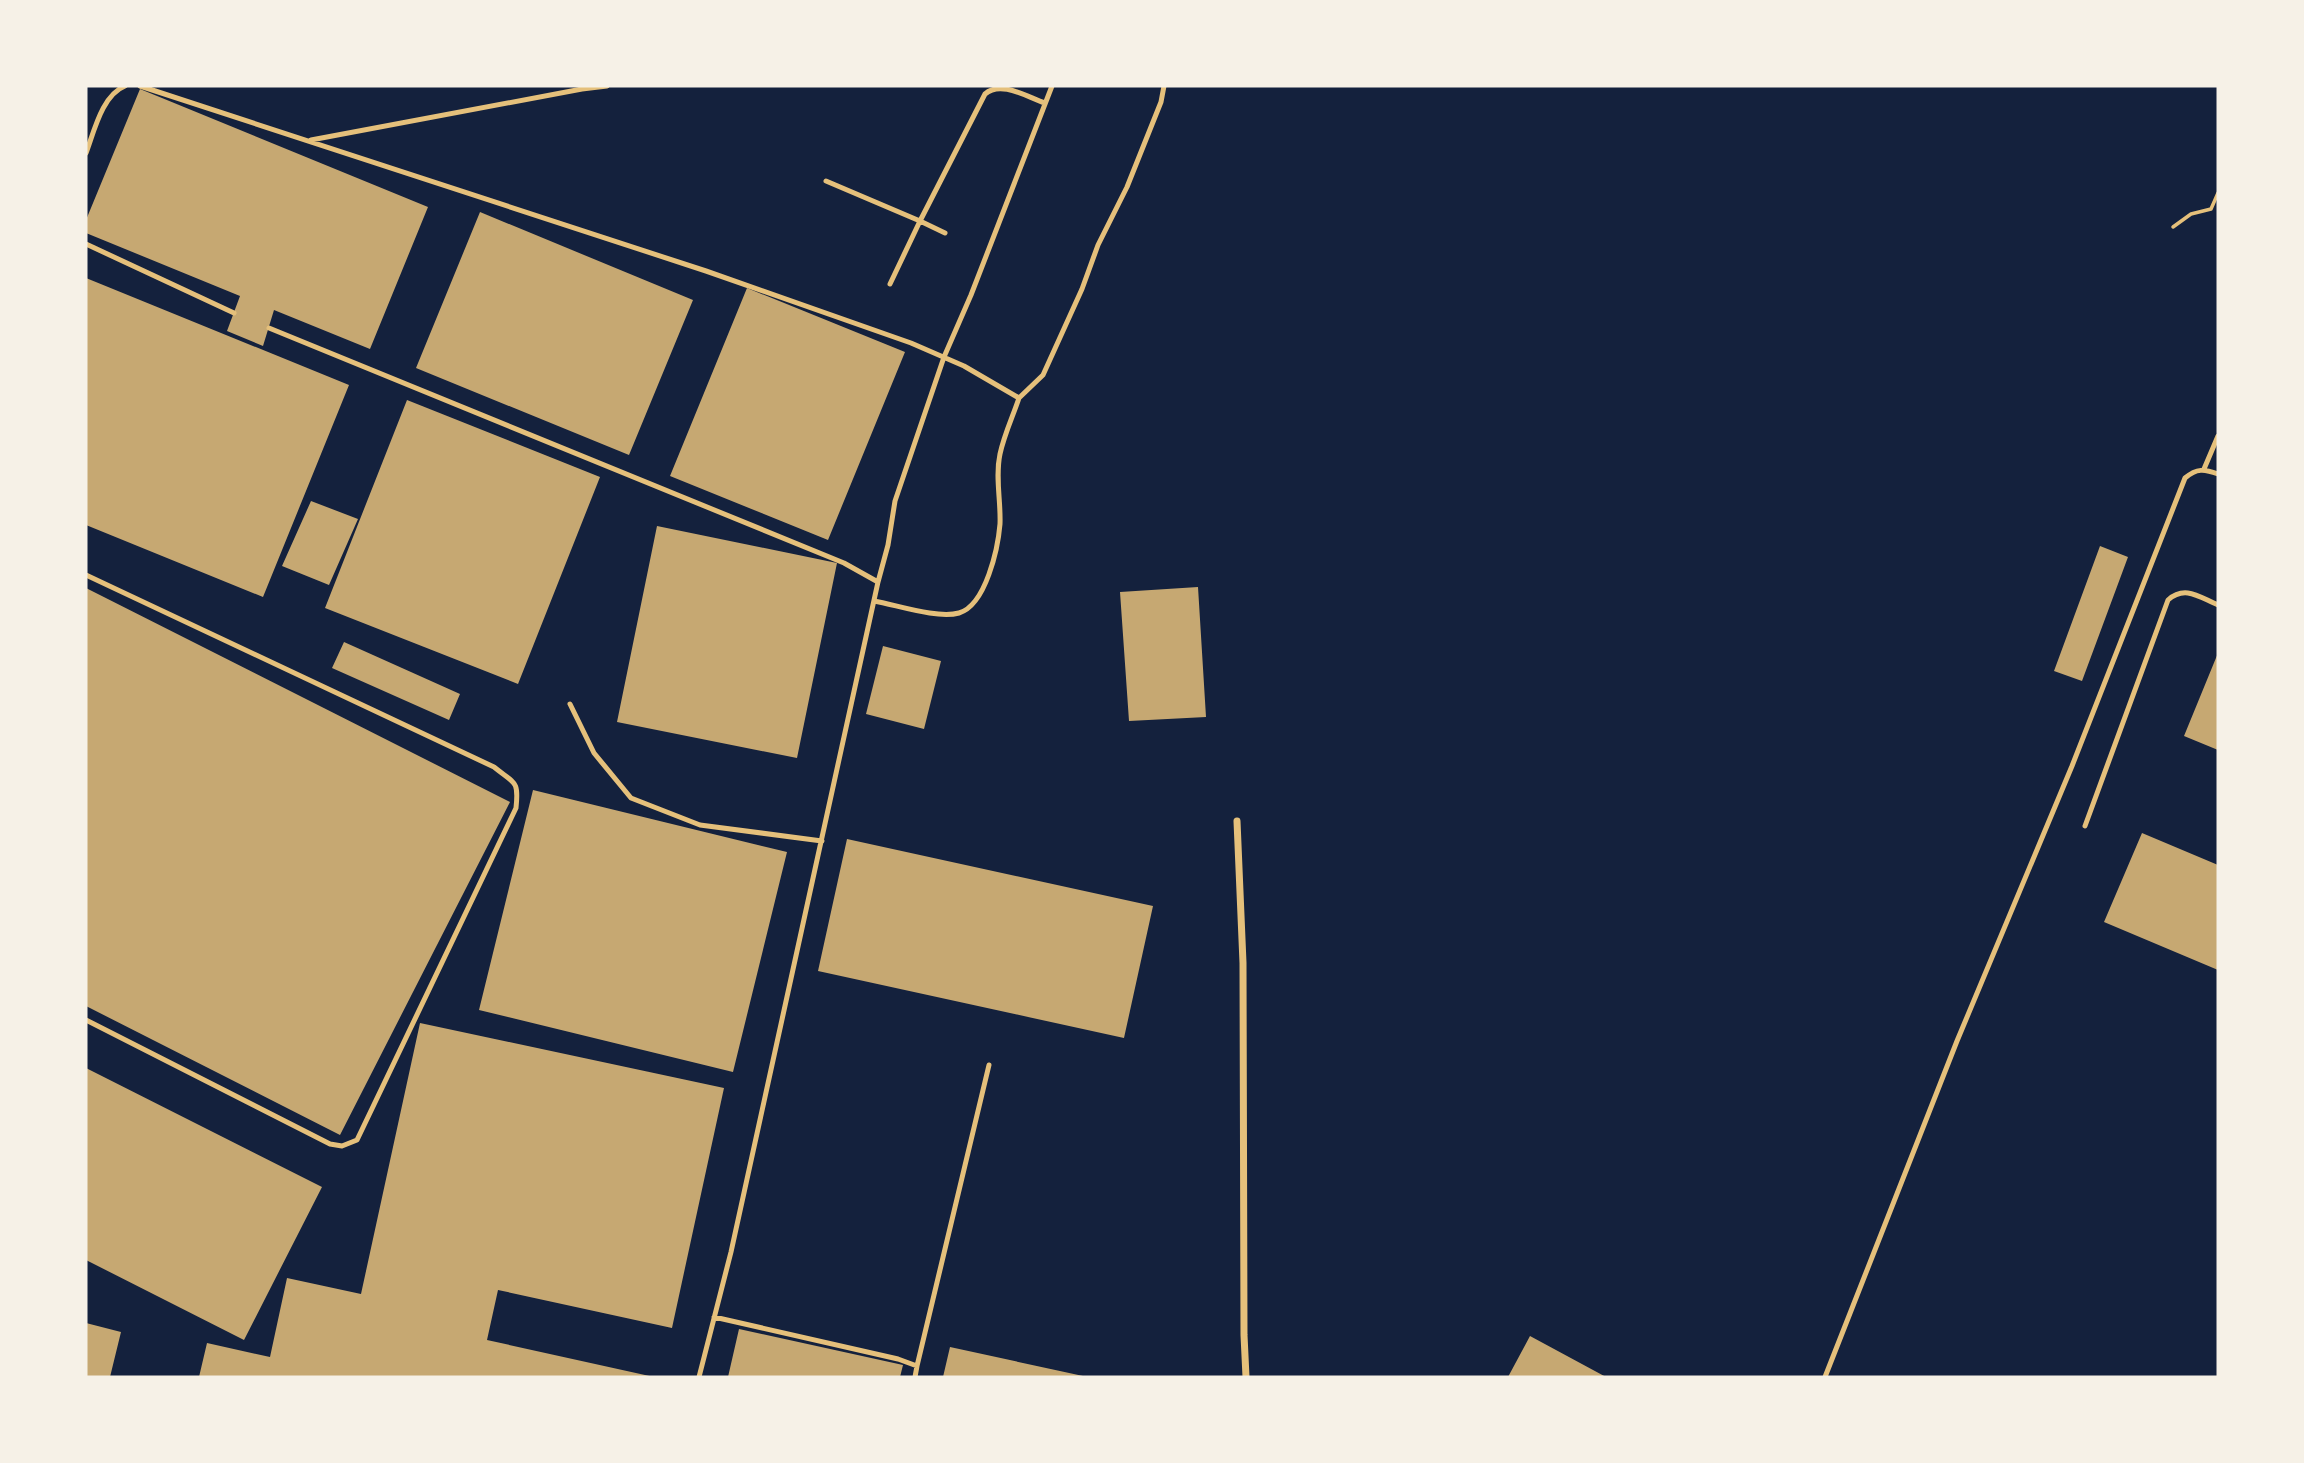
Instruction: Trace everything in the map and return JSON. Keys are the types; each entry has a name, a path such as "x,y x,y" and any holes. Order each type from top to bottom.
{"street":[{"path":"1237,821 1243,963 1246,1377"}],"lane":[{"path":"86,153 106,103 119,88 125,86"},
{"path":"140,86 706,271 911,343 944,357 1019,398"},
{"path":"307,140 607,86"},
{"path":"699,1377 731,1252 877,582 888,545 895,501 944,357 971,295 1052,86"},
{"path":"874,601 941,614 961,612 979,596 992,564 1000,525 1000,454 1019,398 1044,375 1082,289 1098,245 1127,187 1161,102 1164,86"},
{"path":"890,284 985,94 992,88 1002,88 1045,103"},
{"path":"826,181 946,233"},
{"path":"86,244 234,313"},
{"path":"269,328 844,563 877,582"},
{"path":"2204,469 2218,436"},
{"path":"1825,1377 1957,1041 2072,766 2185,478 2193,471 2204,469 2218,474"},
{"path":"86,575 494,768 518,789 516,808 357,1140 342,1146 317,1139 86,1020"},
{"path":"2085,826 2168,600 2182,591 2218,605"},
{"path":"570,704 594,753 631,798 700,825 822,841"},
{"path":"915,1377 989,1065"},
{"path":"714,1317 898,1359 917,1366"}],"path":[{"path":"2174,227 2192,214 2211,209 2218,193"}],"building":[{"path":"140,89 428,207 370,349 274,310 263,346 227,331 240,296 86,233 86,220"},
{"path":"480,212 693,300 629,455 416,368"},
{"path":"86,278 349,385 263,597 86,525"},
{"path":"747,288 905,352 828,540 670,476"},
{"path":"407,400 600,477 518,684 325,608"},
{"path":"311,501 358,519 329,585 282,566"},
{"path":"657,526 837,563 797,758 617,722"},
{"path":"2100,546 2128,557 2082,681 2054,671"},
{"path":"1198,587 1206,717 1129,721 1120,592"},
{"path":"86,588 510,802 340,1135 86,1006"},
{"path":"344,642 460,694 449,720 332,668"},
{"path":"883,646 941,661 924,729 866,714"},
{"path":"2218,653 2218,750 2184,736"},
{"path":"533,790 787,852 733,1072 479,1010"},
{"path":"2142,833 2218,865 2218,970 2104,922"},
{"path":"847,839 1153,906 1124,1038 818,971"},
{"path":"420,1023 724,1088 672,1328 498,1290 487,1340 654,1377 199,1377 207,1343 270,1357 287,1278 361,1294"},
{"path":"86,1068 322,1187 244,1340 86,1260"},
{"path":"86,1323 121,1332 110,1377 86,1376"},
{"path":"739,1329 903,1365 900,1377 728,1377"},
{"path":"1530,1336 1606,1377 1508,1377"},
{"path":"950,1347 1083,1376 943,1377"}]}
